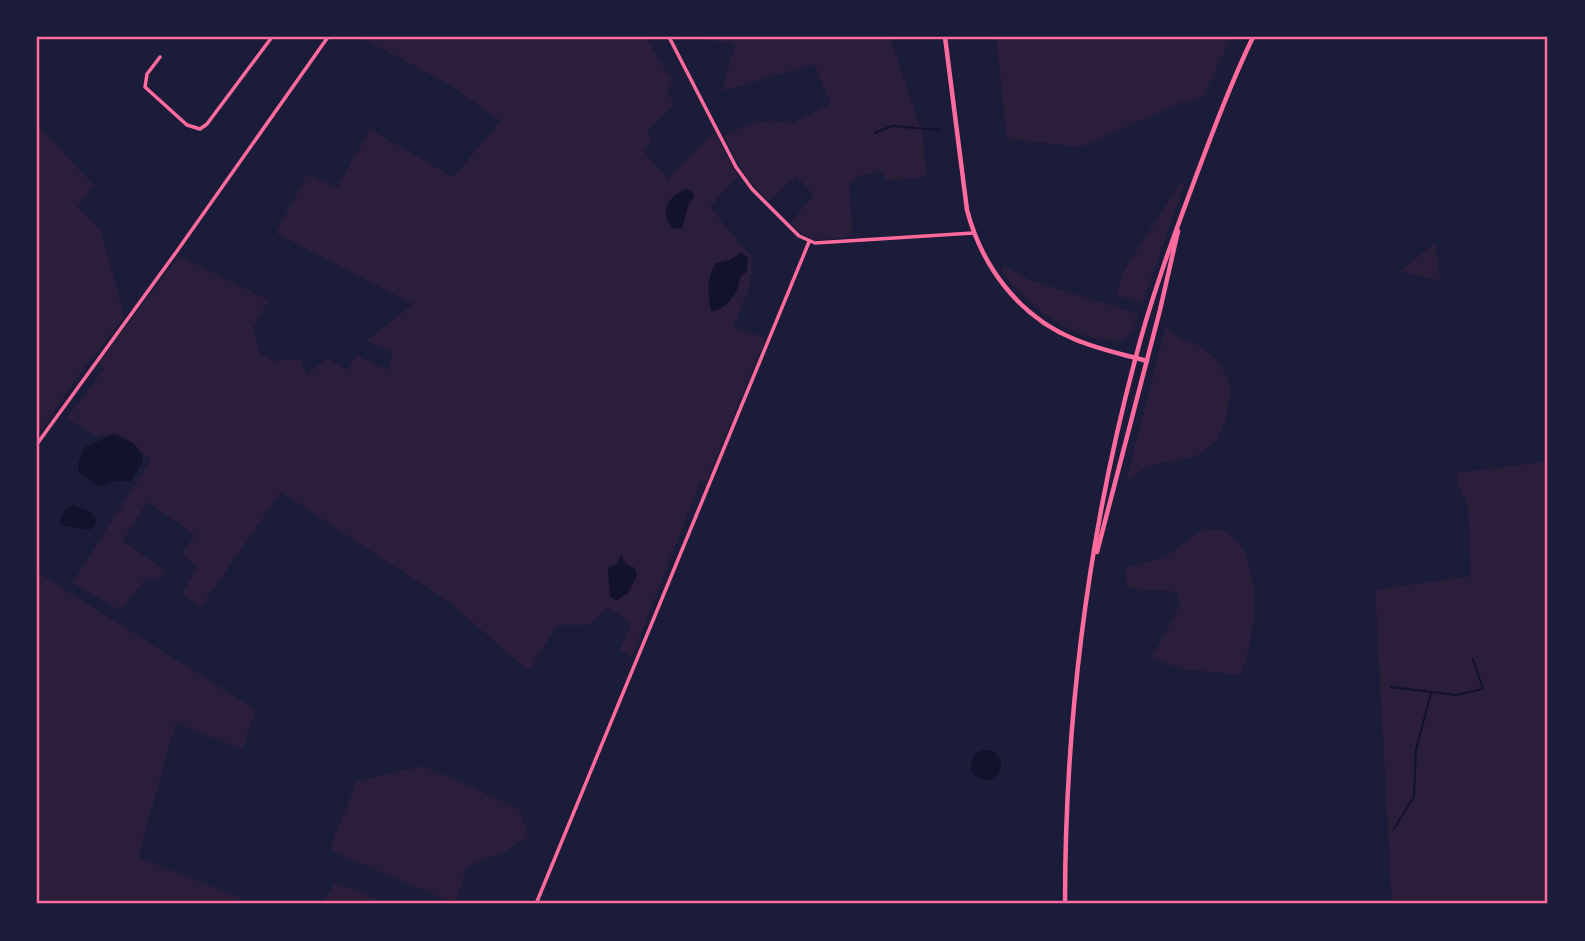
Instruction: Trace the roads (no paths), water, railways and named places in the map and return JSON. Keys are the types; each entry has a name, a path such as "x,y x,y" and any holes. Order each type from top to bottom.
{"main road":[{"path":"946,37 963,187 973,233 993,271 1005,288 1036,317 1073,339 1147,361"},
{"path":"1065,904 1065,846 1071,742 1098,523 1135,358 1165,260 1217,121 1253,37"},
{"path":"1091,576 1184,207"}],"street":[{"path":"160,58 147,74 145,87 187,125 200,129 272,37"},
{"path":"37,444 328,37"},
{"path":"669,37 736,167 752,189 799,236 809,242 973,233"},
{"path":"536,904 809,242"}],"waterway":[{"path":"875,133 892,126 940,130"},
{"path":"1391,687 1456,695 1483,689 1473,659"},
{"path":"1393,830 1414,797 1416,750 1431,693"}]}
